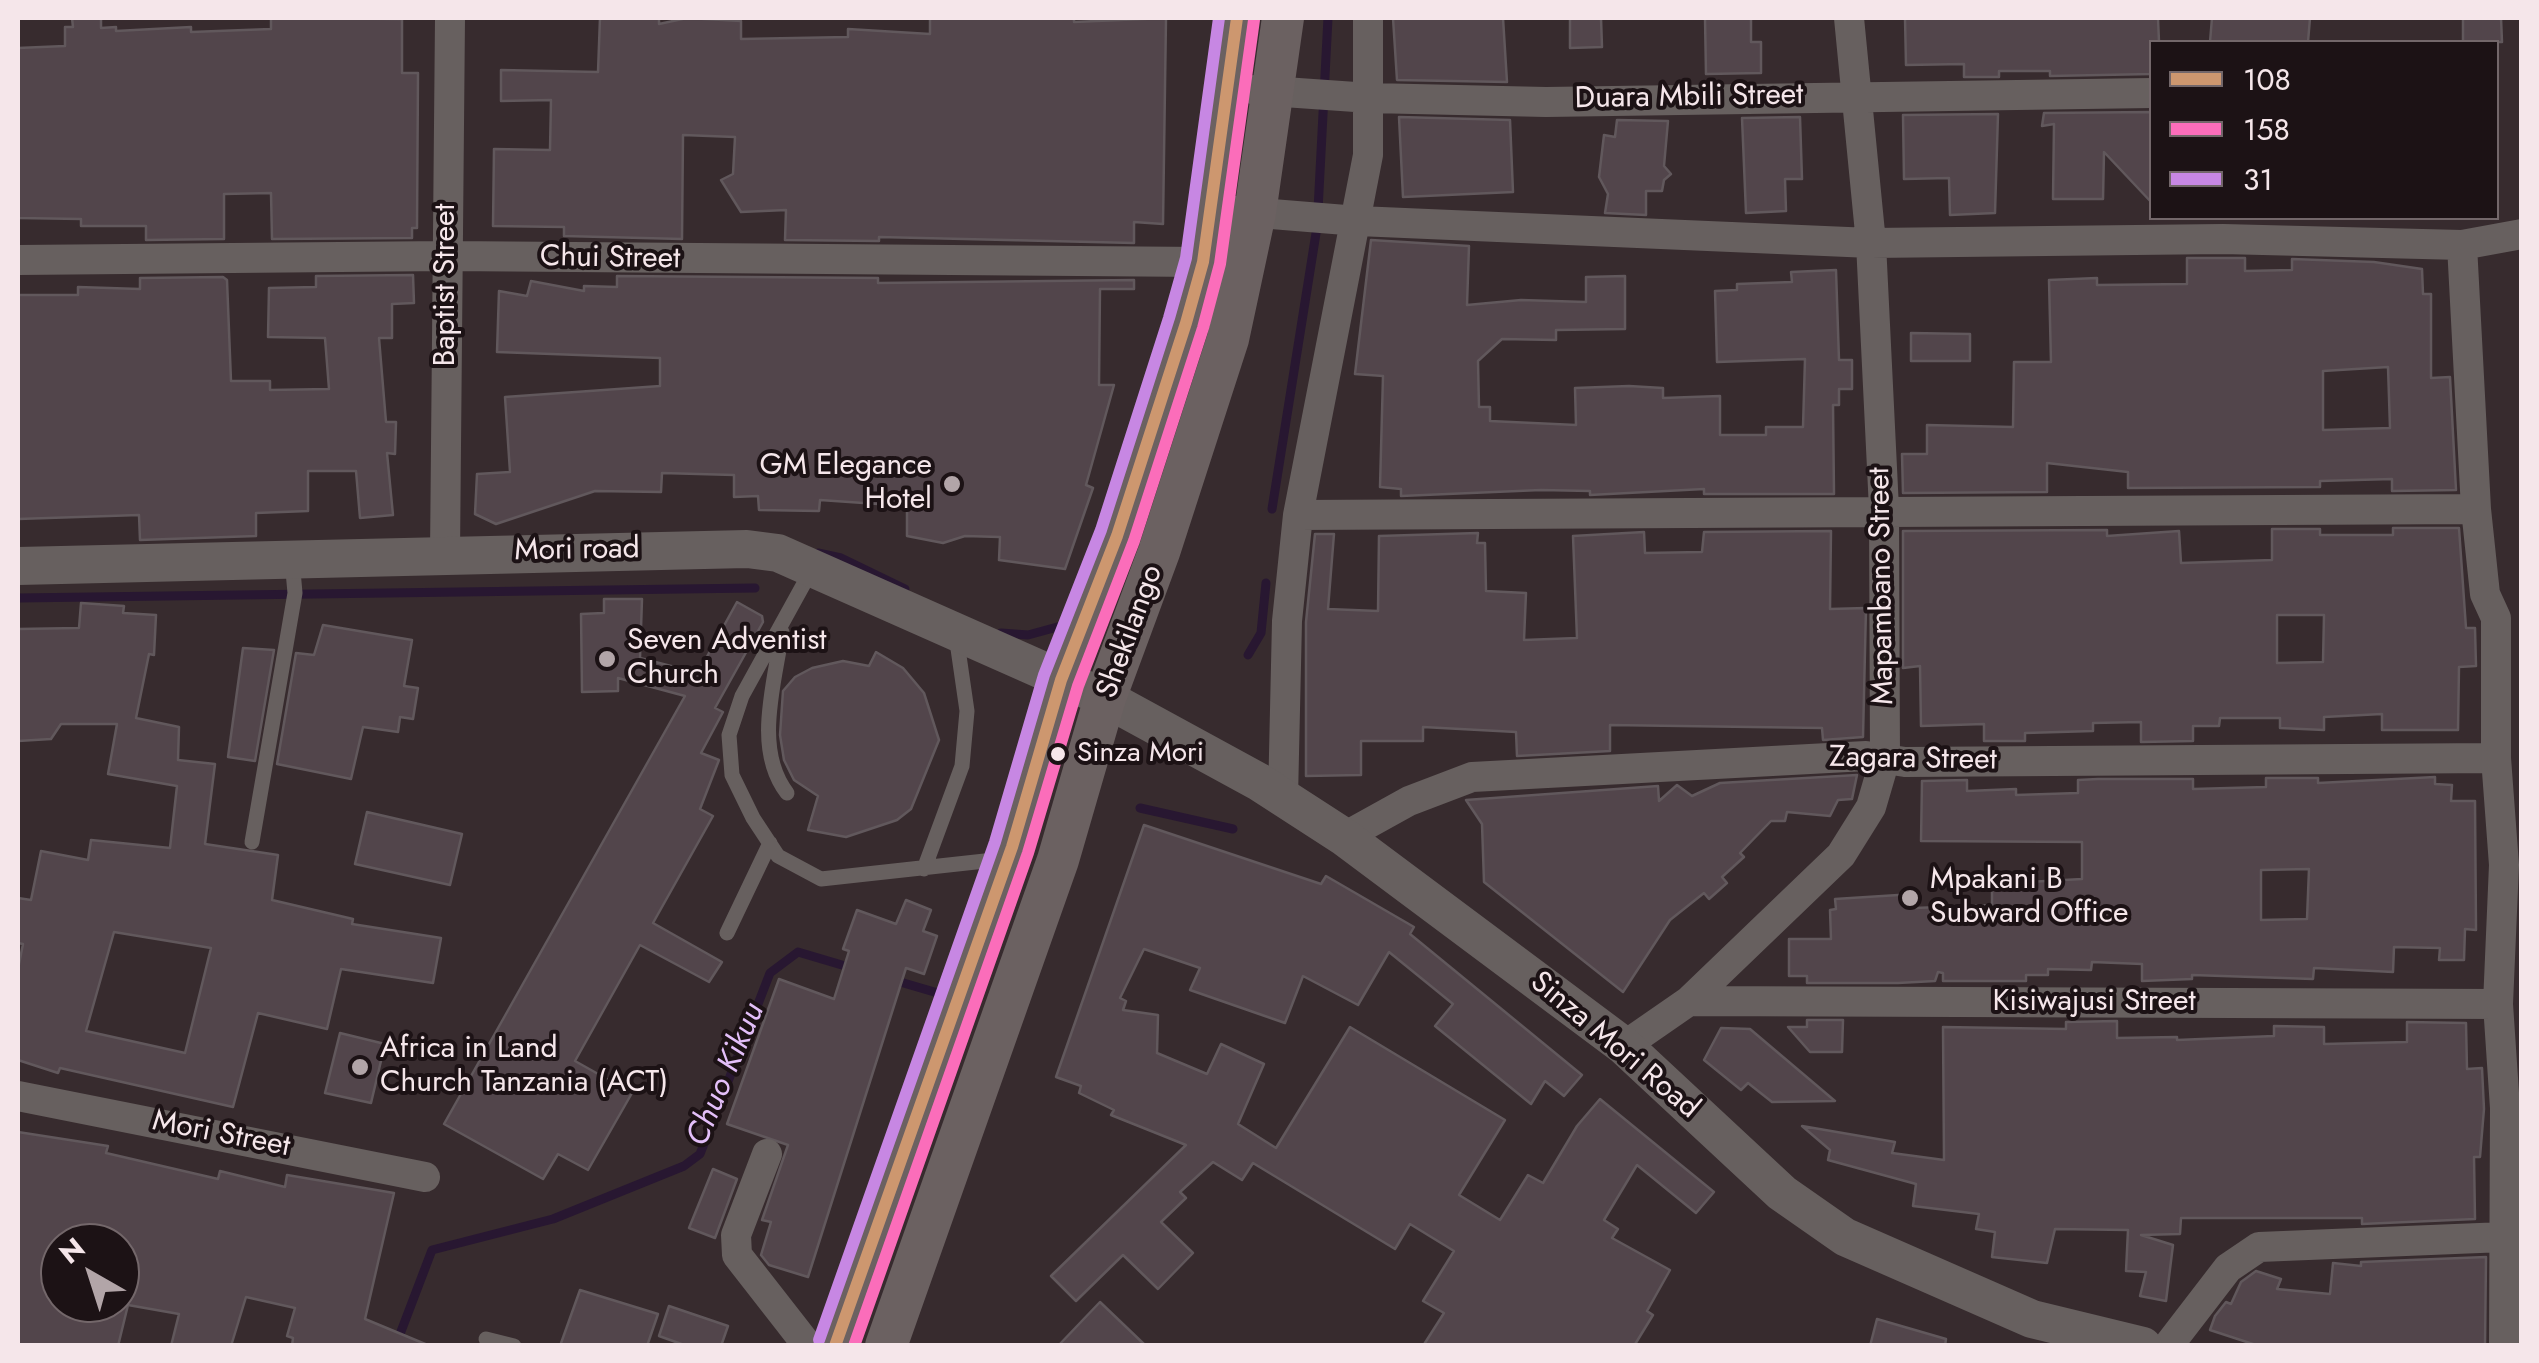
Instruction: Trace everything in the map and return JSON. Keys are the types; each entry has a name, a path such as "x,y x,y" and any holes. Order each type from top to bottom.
{"main road":[{"name":"Shekilango","path":"835,1346 1008,859 1061,680 1117,536 1203,262 1237,18"},
{"name":"Shekilango","path":"886,1346 1058,860 1106,698 1160,552 1228,339 1255,213 1282,18"}],"street":[{"name":"Baptist Street","path":"446,553 450,18"},
{"path":"1283,798 1287,621 1298,515 1358,221 1370,98 1368,18"},
{"name":"Mapambano Street","path":"1624,1046 1689,1001 1840,855 1872,807 1885,760 1884,509 1870,243 1849,18"},
{"name":"Duara Mbili Street","path":"1226,90 1546,102 1854,94 2149,93"},
{"path":"1210,209 1358,221 1870,243 2223,228 2462,244 2522,234"},
{"path":"2462,244 2476,510 2485,594 2509,618 2496,758 2513,865 2498,1004 2513,1108 2504,1237 2504,1346"},
{"name":"Chui Street","path":"18,260 448,256 1203,262"},
{"path":"1298,515 1884,509 2476,510"},
{"name":"Mori road","path":"18,566 446,553 747,549 778,553 1106,698"},
{"name":"Sinza Mori Road","path":"1106,698 1344,837 1624,1046 1782,1193 1845,1236 2032,1318 2144,1346"},
{"name":"Zagara Street","path":"1344,837 1408,801 1472,778 1866,756 1885,760 2496,758"},
{"name":"Kisiwajusi Street","path":"1689,1001 2498,1004"},
{"name":"Mori Street","path":"18,1096 425,1177"},
{"path":"767,1154 736,1235 737,1255 808,1346"},
{"path":"2168,1346 2228,1268 2259,1247 2504,1237"}],"lane":[{"path":"252,842 295,594 292,558"},
{"path":"812,568 742,696 729,735 732,774 778,856 821,879 1008,859"},
{"path":"783,623 768,728 772,762 787,793"},
{"path":"924,869 962,766 967,711 956,633"},
{"path":"727,933 770,843"},
{"path":"486,1339 514,1346"}],"building":[{"path":"72,18 101,18 101,28 116,27 116,31 191,27 191,32 271,29 271,18 402,19 402,73 418,73 417,228 412,228 412,238 272,239 271,193 224,194 224,239 146,240 146,226 81,226 81,219 18,218 18,48 65,46 65,27 73,27"},
{"path":"600,18 659,18 659,24 687,18 741,21 741,39 848,37 848,29 930,34 930,18 1074,18 1074,22 1166,18 1163,224 1134,222 1134,243 879,237 879,241 785,240 786,210 741,212 721,180 733,174 735,137 683,135 682,239 564,236 564,227 493,226 494,149 550,150 551,100 501,101 501,70 598,72"},
{"path":"1393,18 1503,18 1507,82 1397,80"},
{"path":"1570,18 1601,18 1602,47 1570,48"},
{"path":"1705,18 1751,18 1751,42 1761,42 1761,73 1706,74"},
{"path":"1905,18 2158,18 2159,40 2149,40 2149,74 2050,76 2050,71 1999,71 1999,77 1964,77 1964,64 1906,65"},
{"path":"2212,18 2310,18 2308,40 2210,40"},
{"path":"2463,18 2501,18 2502,42 2463,40"},
{"path":"2149,112 2149,200 2104,152 2103,199 2053,199 2054,124 2042,126 2044,113"},
{"path":"1998,114 1995,213 1950,215 1949,178 1904,179 1903,115"},
{"path":"1399,117 1510,120 1513,192 1403,197"},
{"path":"1800,117 1802,179 1785,179 1786,211 1746,213 1742,118"},
{"path":"1617,120 1668,121 1664,166 1671,174 1664,180 1662,191 1646,191 1646,215 1605,213 1608,194 1599,177 1604,135 1615,137"},
{"path":"1371,240 1469,246 1467,305 1521,300 1586,302 1586,277 1625,276 1625,329 1556,330 1556,340 1502,339 1478,361 1479,407 1490,407 1490,421 1576,425 1575,388 1629,386 1663,388 1663,398 1720,396 1720,435 1766,435 1766,427 1803,427 1805,359 1717,362 1715,291 1737,290 1737,284 1792,282 1791,272 1836,270 1839,360 1852,360 1852,389 1839,389 1839,405 1833,405 1834,494 1704,494 1704,489 1590,495 1590,491 1541,490 1401,496 1401,489 1380,487 1383,376 1355,374"},
{"path":"2187,258 2245,258 2245,271 2292,270 2292,259 2374,262 2422,269 2423,294 2431,294 2431,378 2450,377 2456,490 2392,491 2392,479 2320,481 2320,487 2128,488 2128,472 2047,463 2047,492 1903,493 1902,454 1927,454 1927,425 2013,427 2014,362 2051,362 2049,280 2097,278 2097,285 2187,284","holes":["2388,367 2390,428 2323,430 2323,371"]},
{"path":"413,275 414,303 392,304 392,338 379,338 386,422 396,422 395,454 387,453 393,515 360,518 356,471 308,471 308,511 256,513 256,536 140,540 139,515 18,519 18,295 78,295 78,287 140,289 140,278 223,277 227,280 231,381 270,381 270,390 329,389 325,338 268,337 269,288 316,287 316,276"},
{"path":"617,276 878,278 878,283 1134,280 1134,289 1100,289 1099,385 1114,385 1086,485 1093,488 1065,569 999,560 1000,537 965,536 943,543 907,536 907,506 820,500 819,511 759,510 758,496 734,497 734,475 662,473 661,492 595,491 496,524 475,514 477,474 510,472 505,397 660,386 660,358 497,352 499,291 527,296 531,281 584,291 584,286 617,287"},
{"path":"1911,333 1970,334 1970,361 1911,361"},
{"path":"2393,528 2459,528 2466,628 2475,628 2476,666 2459,667 2458,730 2382,730 2382,714 2324,717 2324,730 2280,728 2280,718 2220,718 2219,726 2193,726 2193,741 2141,742 2141,722 2093,723 2093,731 2025,733 2025,741 1984,741 1984,724 1921,726 1920,666 1903,668 1903,531 2107,530 2107,536 2179,531 2181,563 2272,560 2272,529 2320,529 2320,535 2393,535","holes":["2277,615 2324,615 2323,662 2277,663"]},
{"path":"1831,531 1830,609 1866,608 1863,737 1823,740 1822,728 1610,725 1610,751 1517,756 1516,732 1423,727 1423,741 1361,741 1361,775 1306,776 1306,622 1315,534 1334,534 1328,609 1378,611 1379,536 1478,533 1477,543 1485,543 1486,591 1526,593 1524,640 1577,638 1573,536 1644,532 1645,553 1702,552 1704,532"},
{"path":"604,599 642,599 640,658 698,673 737,602 762,616 763,622 715,708 723,712 701,753 719,760 700,809 713,816 653,923 722,962 709,982 640,945 575,1061 632,1093 588,1170 558,1154 543,1179 444,1124 685,696 618,678 618,691 582,692 581,614 604,613"},
{"path":"81,603 124,606 123,613 156,615 154,655 149,654 136,718 179,727 178,760 215,764 205,844 278,855 272,900 353,919 352,924 441,938 433,983 341,969 327,1029 258,1013 233,1107 60,1068 58,1073 18,1060 18,969 23,944 18,943 18,898 31,900 41,851 88,860 91,840 170,848 177,786 108,774 117,724 61,724 51,739 18,741 18,629 79,628","holes":["114,932 211,948 185,1053 86,1031"]},
{"path":"323,625 412,640 404,686 418,688 413,719 400,717 398,732 363,727 351,779 277,764 296,653 314,655"},
{"path":"243,648 274,650 255,761 228,757"},
{"path":"876,652 903,668 924,693 939,740 911,809 897,820 846,837 808,830 818,796 794,780 784,760 780,735 783,691 795,677 812,668 843,661 869,666"},
{"path":"1857,775 1852,799 1838,800 1830,816 1787,812 1785,821 1771,821 1740,853 1744,857 1722,877 1727,883 1709,899 1704,893 1670,920 1623,992 1484,882 1482,824 1466,800 1658,786 1659,801 1677,785 1692,796 1720,783"},
{"path":"2435,777 2435,784 2452,785 2451,801 2475,801 2476,930 2465,929 2464,960 2439,960 2440,948 2394,947 2393,972 2314,968 2313,979 2192,975 2192,979 2142,981 2142,964 2092,962 2091,970 2048,969 2048,975 2026,975 2026,981 1943,981 1943,973 1938,972 1935,981 1898,983 1807,983 1807,976 1789,976 1789,939 1831,939 1830,910 1836,909 1835,899 1914,894 1915,908 1992,905 1992,884 2082,879 2082,842 1921,841 1922,781 1967,780 1967,791 2016,789 2016,795 2078,793 2078,780 2098,779 2193,779 2193,789 2266,787 2266,778 2318,778 2318,783","holes":["2309,869 2307,919 2261,920 2261,870"]},
{"path":"367,812 462,834 450,885 355,864"},
{"path":"1144,825 1321,884 1326,876 1414,927 1410,934 1582,1075 1564,1096 1545,1081 1531,1104 1435,1026 1453,1004 1389,952 1358,1005 1303,976 1285,1023 1190,990 1200,968 1144,949 1120,998 1126,1001 1123,1010 1158,1015 1157,1053 1207,1074 1221,1044 1264,1064 1238,1124 1276,1148 1350,1027 1505,1120 1459,1195 1500,1220 1528,1175 1543,1183 1577,1126 1600,1099 1714,1192 1696,1213 1637,1165 1604,1220 1618,1229 1612,1238 1670,1270 1647,1311 1653,1315 1634,1346 1423,1346 1444,1313 1423,1301 1454,1251 1410,1224 1395,1249 1253,1163 1242,1180 1213,1162 1180,1192 1186,1198 1161,1222 1193,1253 1158,1289 1123,1255 1076,1301 1051,1276 1186,1145 1111,1115 1114,1110 1079,1093 1081,1086 1056,1077"},
{"path":"906,900 931,910 923,931 937,936 924,974 906,968 808,1277 769,1265 761,1255 771,1222 762,1220 788,1145 727,1124 779,979 834,999 849,951 843,949 857,910 896,924"},
{"path":"1807,1020 1843,1020 1842,1052 1810,1052 1788,1027 1807,1027"},
{"path":"2117,1021 2117,1038 2177,1040 2274,1036 2274,1026 2324,1027 2324,1044 2407,1042 2407,1022 2466,1023 2467,1069 2482,1068 2484,1109 2480,1157 2474,1157 2475,1219 2362,1224 2362,1218 2181,1218 2180,1234 2141,1235 2173,1245 2166,1301 2140,1296 2146,1272 2126,1271 2128,1230 2055,1229 2047,1263 1992,1257 1995,1232 1976,1229 1979,1214 1913,1206 1916,1184 1828,1160 1830,1150 1802,1126 1895,1142 1892,1153 1944,1160 1943,1027 2066,1029 2066,1022"},
{"path":"1721,1028 1750,1029 1835,1101 1772,1102 1748,1083 1741,1090 1704,1060"},
{"path":"340,1033 385,1044 371,1103 325,1093"},
{"path":"18,1132 108,1146 106,1153 218,1179 220,1171 285,1187 287,1175 394,1193 365,1319 430,1346 292,1346 293,1338 287,1336 295,1308 246,1297 231,1346 171,1346 179,1314 140,1307 140,1223 40,1223 40,1323 124,1323 118,1346 18,1346"},
{"path":"713,1169 737,1179 715,1238 689,1228"},
{"path":"2486,1257 2485,1346 2259,1346 2210,1330 2226,1302 2231,1304 2241,1282 2256,1271 2281,1279 2277,1289 2330,1294 2333,1263 2361,1266 2361,1262"},
{"path":"580,1290 658,1314 647,1346 560,1346"},
{"path":"1100,1302 1146,1346 1058,1346"},
{"path":"669,1306 728,1326 721,1346 687,1346 659,1336"},
{"path":"1877,1319 1946,1339 1945,1346 1870,1346"}],"waterway":[{"path":"1318,210 1328,18"},
{"path":"1272,509 1317,227"},
{"path":"818,553 841,558 905,589"},
{"path":"1248,655 1261,633 1266,583"},
{"path":"18,598 755,588"},
{"path":"1001,633 1028,635 1061,626"},
{"path":"1140,808 1233,829"},
{"name":"Chuo Kikuu","path":"397,1342 432,1250 553,1219 684,1166 700,1154 770,973 798,952 852,968"},
{"name":"Chuo Kikuu","path":"890,979 948,996"}],"transit line":[{"name":"31","path":"819,1340 995,842 1044,675 1101,530 1169,318 1186,258 1219,18"},
{"name":"108","path":"835,1346 1012,847 1061,680 1117,536 1186,323 1203,262 1237,18"},
{"name":"158","path":"854,1346 1028,853 1078,686 1134,541 1203,328 1220,264 1254,20"}],"place":[{"name":"GM Elegance Hotel","path":"952,484"},
{"name":"Seven Adventist Church","path":"607,659"},
{"name":"Sinza Mori","path":"1058,754"},
{"name":"Mpakani B Subward Office","path":"1910,898"},
{"name":"Africa in Land Church Tanzania (ACT)","path":"360,1067"}]}
